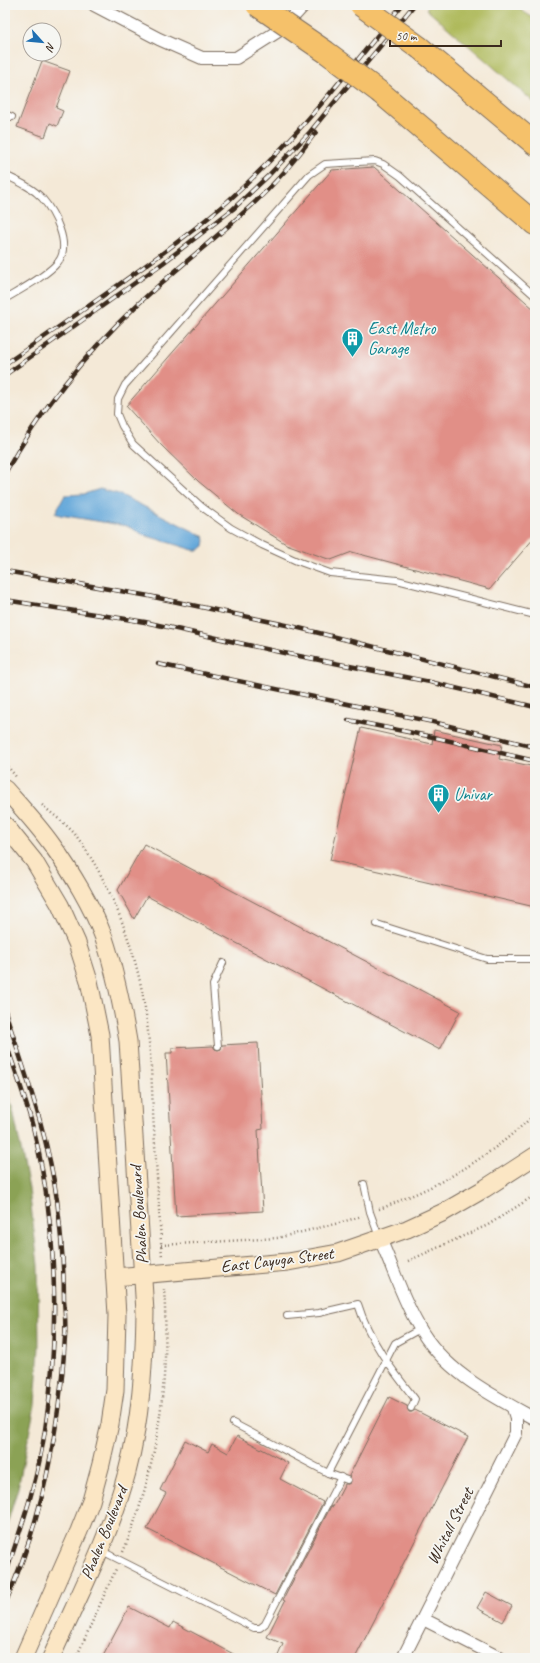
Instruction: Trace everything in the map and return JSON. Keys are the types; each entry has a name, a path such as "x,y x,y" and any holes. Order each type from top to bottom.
{"highway":[{"path":"257,5 326,52 381,93 535,224"},
{"path":"361,5 420,48 535,144"}],"main road":[{"name":"Phalen Boulevard","path":"5,789 52,844 80,888 103,937 122,1003 128,1041 145,1312 145,1356 137,1429 128,1472 115,1512 100,1550 51,1658"},
{"name":"Phalen Boulevard","path":"5,825 34,861 60,905 77,943 89,981 100,1035 118,1315 115,1390 101,1464 91,1501 23,1658"},
{"name":"East Cayuga Street","path":"115,1277 288,1262 338,1253 407,1229 444,1212 484,1189 535,1156"}],"street":[{"path":"94,5 159,39 202,58 236,58 283,28 304,5"},
{"path":"380,1239 403,1295 420,1329 435,1350 454,1369 477,1387 535,1419"},
{"name":"Whitall Street","path":"403,1658 516,1433 516,1418 513,1408"},
{"path":"423,1619 500,1658"}],"lane":[{"path":"5,114 12,117"},
{"path":"535,296 400,176 383,164 374,161 325,164 309,175 125,385 118,399 117,414 122,426 133,444 202,507 231,528 262,545 296,561 330,572 397,580 535,615"},
{"path":"5,175 25,185 41,197 59,227 63,242 63,252 59,261 52,268 5,299"},
{"path":"378,924 487,959 535,959"},
{"path":"218,1046 213,985 223,963"},
{"path":"364,1184 370,1212 380,1239"},
{"path":"287,1316 319,1313 358,1304 362,1318 385,1361 415,1399 411,1408"},
{"path":"328,1473 395,1343 420,1329"},
{"path":"232,1423 328,1473 347,1480"},
{"path":"100,1550 254,1628 260,1628 265,1624 340,1477"}],"path":[{"path":"382,1208 422,1191 456,1174 514,1134 535,1114"},
{"path":"408,1261 488,1225 535,1195"},
{"path":"161,1246 277,1238 360,1217"}],"green space":[{"path":"429,5 513,5 535,19 535,103 426,9"},
{"path":"5,1087 13,1110 29,1189 38,1265 39,1347 35,1405 18,1488 5,1531 5,1438 7,1420 5,1409"}],"water":[{"path":"100,489 119,494 203,536 205,540 204,546 199,550 193,550 144,535 127,526 55,513 65,495 84,494"}],"building":[{"path":"42,62 70,71 56,108 63,111 57,126 50,123 45,137 17,127"},
{"name":"East Metro Garage","path":"374,167 535,310 535,537 490,589 352,552 331,560 286,544 238,514 198,481 161,445 126,406 332,170"},
{"name":"Univar","path":"361,728 432,744 434,730 502,745 499,759 535,767 535,907 330,860"},
{"path":"144,844 460,1011 440,1050 147,896 134,919 118,890"},
{"path":"258,1043 263,1129 258,1130 263,1211 176,1216 166,1053 172,1053 172,1048 213,1046 218,1050 221,1049 222,1045"},
{"path":"389,1397 407,1406 409,1412 415,1410 468,1437 355,1658 277,1658 283,1644 267,1637 285,1601 283,1600 331,1506 333,1507 345,1484 351,1482 349,1476"},
{"path":"237,1436 288,1463 280,1479 323,1502 275,1595 147,1529 166,1493 160,1490 185,1440 208,1452 212,1444 228,1453"},
{"path":"486,1592 512,1606 503,1622 477,1608"},
{"path":"129,1607 170,1628 173,1622 241,1658 102,1658"}],"railway":[{"path":"5,364 153,260 227,202 297,132 340,82 402,5"},
{"path":"5,375 163,263 233,209 268,176 310,132 414,5"},
{"path":"5,473 48,406 99,344 150,293 261,197 286,170 316,132"},
{"path":"5,571 149,596 291,626 535,687"},
{"path":"5,600 145,622 284,653 430,682 535,707"},
{"path":"158,664 433,722 535,747"},
{"path":"348,720 433,737 535,761"},
{"path":"5,1011 42,1128 53,1176 62,1250 65,1314 64,1359 59,1405 47,1475 29,1540 5,1604"},
{"path":"5,1041 30,1116 41,1164 47,1201 54,1278 53,1355 50,1393 42,1449 28,1504 5,1576"}],"place":[{"name":"East Metro Garage","path":"352,358"},
{"name":"Univar","path":"438,814"}]}
